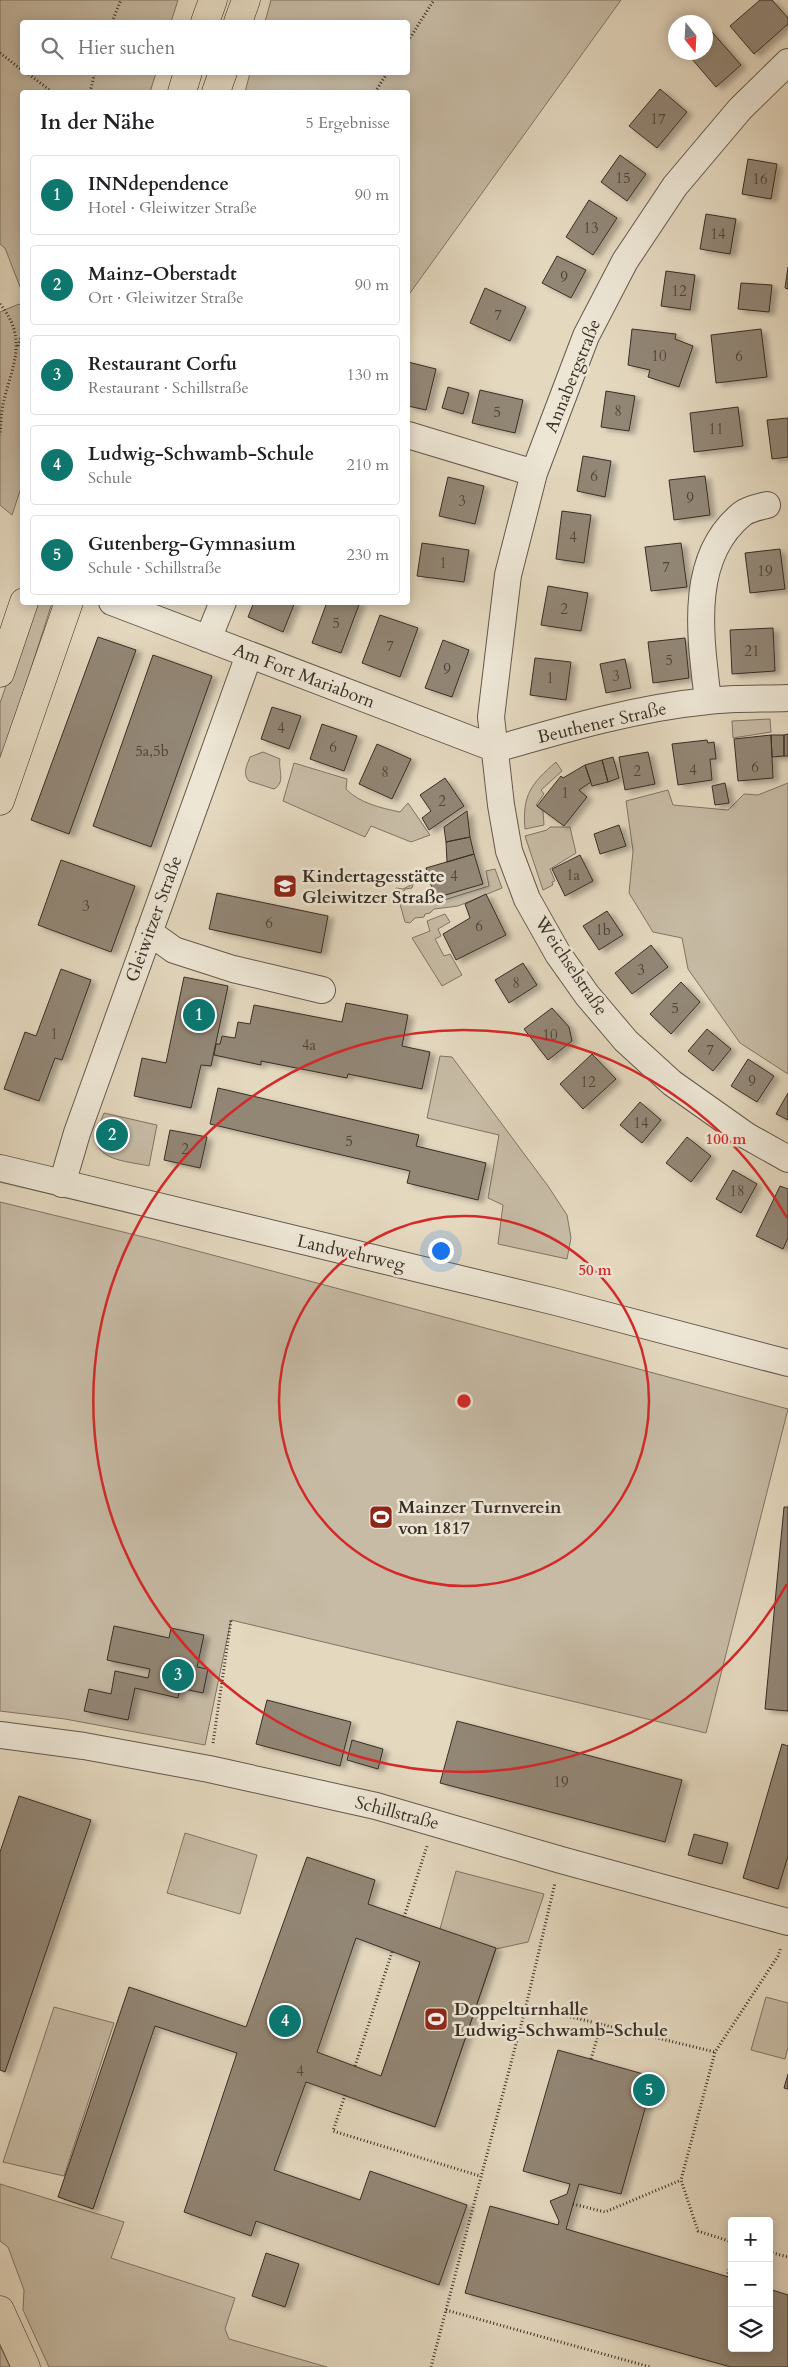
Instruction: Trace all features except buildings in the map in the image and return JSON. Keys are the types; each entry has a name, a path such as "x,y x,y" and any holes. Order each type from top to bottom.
{"main road":[{"path":"206,20 213,0"},
{"path":"239,20 246,0"},
{"path":"183,90 187,75"},
{"path":"217,90 222,75"},
{"path":"0,673 23,605"},
{"path":"0,801 68,605"},
{"path":"0,2310 26,2367"}],"street":[{"name":"Annabergstraße","path":"496,749 491,717 508,575 534,473 586,336 625,261 675,186 740,109 788,62"},
{"path":"410,436 534,473"},
{"path":"708,701 700,630 705,574 722,534 743,512 767,505"},
{"name":"Am Fort Mariaborn","path":"120,605 496,749"},
{"path":"208,639 222,605"},
{"name":"Gleiwitzer Straße","path":"62,1184 76,1133 249,655"},
{"name":"Beuthener Straße","path":"496,749 576,726 640,712 708,701 788,698"},
{"name":"Weichselstraße","path":"496,749 501,805 509,851 527,899 558,954 587,995 626,1041 672,1083 747,1136 788,1159"},
{"path":"149,932 174,950 233,969 322,990"},
{"name":"Landwehrweg","path":"0,1168 556,1302 788,1363"},
{"name":"Schillstraße","path":"0,1734 84,1746 209,1769 376,1806 561,1860 788,1922"}],"path":[{"path":"113,20 121,0"},
{"path":"410,38 434,0"},
{"path":"0,53 20,68"},
{"path":"29,75 49,90"},
{"path":"90,90 94,75"},
{"path":"376,90 386,75"},
{"path":"0,304 8,314 18,346"},
{"path":"0,435 4,401 20,340"},
{"path":"209,1769 231,1620"},
{"path":"404,1916 433,1823"},
{"path":"431,2367 526,2006 561,1860"},
{"path":"728,2241 698,2232 681,2180 715,2052 778,1956 788,1922"},
{"path":"355,2066 392,1952"},
{"path":"526,2006 715,2052"},
{"path":"591,2059 602,2025"},
{"path":"345,2096 333,2131 480,2176"},
{"path":"573,2204 605,2212 681,2180"},
{"path":"773,2253 788,2257"},
{"path":"727,2277 731,2262"},
{"path":"446,2310 650,2367"}],"shaded area":[{"path":"0,0 178,0 172,20 20,20 20,75 155,75 151,90 20,90 20,287 5,248 0,244"},
{"path":"271,0 621,0 410,293 410,90 246,90 249,75 410,75 410,20 266,20"},
{"path":"20,305 20,491 12,515 0,505 0,312"},
{"path":"34,605 51,605 0,765 0,703"},
{"path":"770,719 771,732 733,738 732,721"},
{"path":"263,752 280,759 281,779 278,786 274,789 249,781 246,775 250,757"},
{"path":"556,762 562,771 541,790 544,794 536,805 543,811 544,825 525,829 525,807 530,791 540,777"},
{"path":"294,763 347,779 346,789 351,794 385,809 400,812 408,803 430,835 411,842 371,826 365,837 283,801"},
{"path":"788,783 788,1074 740,1043 688,969 682,938 653,932 629,893 633,851 626,801 668,790 673,805 728,810 744,794 758,795"},
{"path":"550,827 570,827 576,853 550,869 555,881 552,882 553,885 543,890 525,836 547,830"},
{"path":"495,869 502,888 458,906 434,909 430,913 425,914 424,917 415,918 410,923 405,922 394,891 396,888 403,889 413,884 412,888 405,889 402,895 406,901 416,899 425,904 434,903 489,886 486,871"},
{"path":"445,914 450,922 438,929 441,936 435,939 444,956 450,954 462,975 442,986 412,938 430,931 427,921"},
{"path":"440,1056 452,1057 548,1186 567,1215 571,1238 567,1259 498,1244 503,1205 488,1198 499,1135 427,1118"},
{"path":"104,1113 157,1125 149,1166 126,1162 103,1152 99,1147 97,1137"},
{"name":"Mainzer Turnverein von 1817","path":"0,1202 160,1241 788,1409 706,1733 231,1620 205,1745 65,1719 0,1711"},
{"path":"185,1833 257,1855 240,1914 167,1893"},
{"name":"Doppelturnhalle Ludwig-Schwamb-Schule","path":"456,1871 544,1894 528,1942 496,1949 435,2127 371,2105 432,1927 440,1929"},
{"path":"766,1997 788,2003 788,2047 785,2059 751,2050"},
{"path":"54,2007 114,2023 64,2176 3,2162"},
{"path":"0,2184 124,2222 111,2258 235,2298 225,2329 229,2339 327,2367 49,2367 23,2310 24,2290 8,2247 0,2241"},
{"path":"0,2346 10,2367 0,2367"}],"place":[{"name":"Kindertagesstätte Gleiwitzer Straße","path":"285,886"},
{"name":"INNdependence","path":"199,1015"},
{"name":"Mainz-Oberstadt","path":"112,1135"},
{"name":"Mainzer Turnverein von 1817","path":"381,1517"},
{"name":"Restaurant Corfu","path":"178,1675"},
{"name":"Doppelturnhalle Ludwig-Schwamb-Schule","path":"436,2019"},
{"name":"Ludwig-Schwamb-Schule","path":"285,2021"},
{"name":"Gutenberg-Gymnasium","path":"649,2090"}]}
